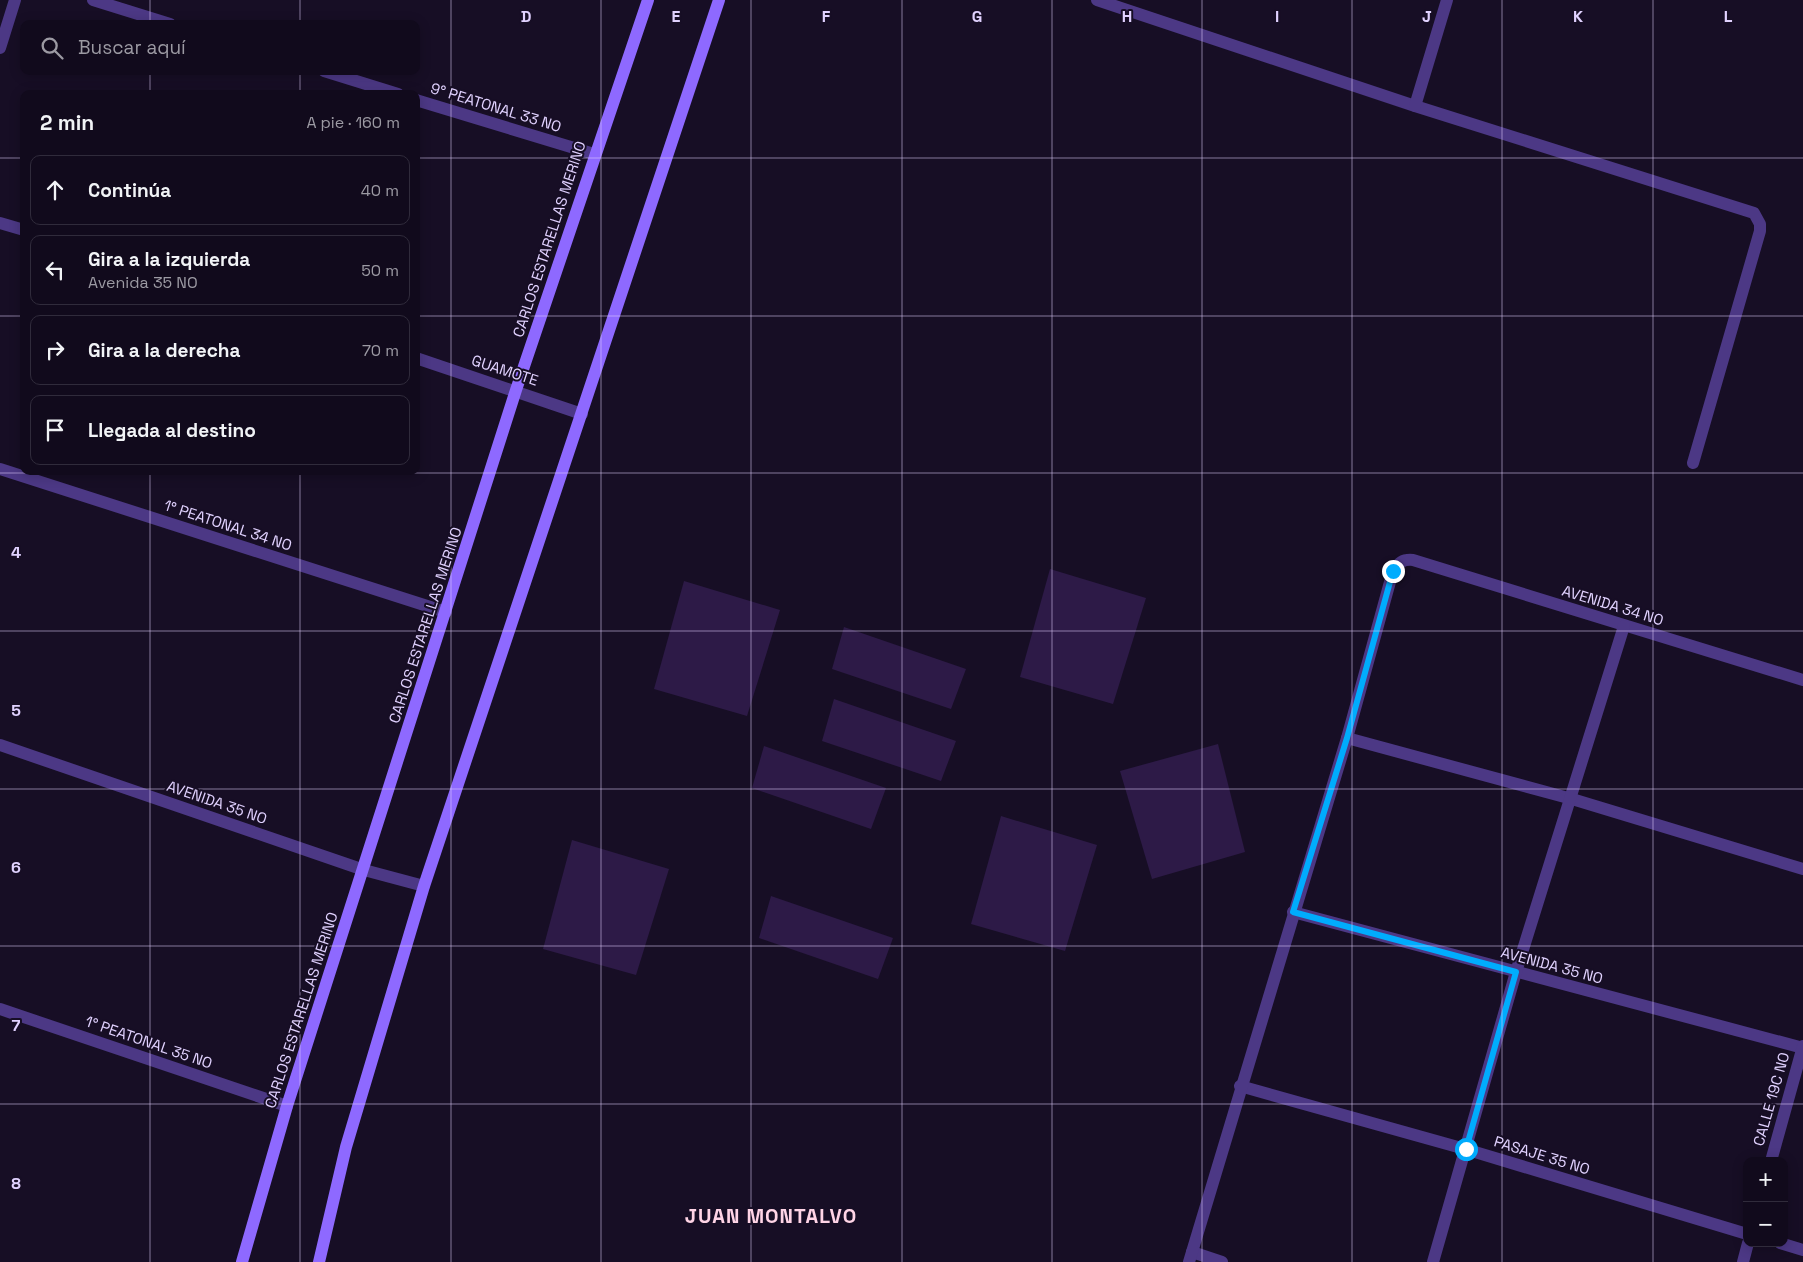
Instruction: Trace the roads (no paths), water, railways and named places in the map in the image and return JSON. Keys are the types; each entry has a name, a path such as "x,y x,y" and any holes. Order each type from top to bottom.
{"street":[{"path":"0,48 15,0"},
{"path":"93,0 157,20"},
{"name":"CARLOS ESTARELLAS MERINO","path":"242,1262 287,1106 516,390 594,154 648,0"},
{"path":"319,1262 346,1147 424,886 719,0"},
{"path":"1097,0 1415,106 1746,210 1758,219 1760,231 1693,463"},
{"path":"1415,106 1447,0"},
{"path":"337,75 385,90"},
{"name":"9° PEATONAL 33 NO","path":"420,101 594,154"},
{"path":"0,222 20,229"},
{"name":"GUAMOTE","path":"420,359 516,390 582,414"},
{"name":"1° PEATONAL 34 NO","path":"0,469 446,612"},
{"name":"AVENIDA 34 NO","path":"1347,738 1393,571 1405,559 1803,680"},
{"path":"1433,1262 1516,972 1572,799 1624,626"},
{"path":"1222,1262 1190,1257 1240,1086 1347,738 1572,799 1803,869"},
{"name":"AVENIDA 35 NO","path":"0,745 364,870 424,886"},
{"name":"AVENIDA 35 NO","path":"1293,912 1803,1048"},
{"name":"1° PEATONAL 35 NO","path":"0,1009 287,1106"},
{"name":"CALLE 19C NO","path":"1772,1157 1803,1048"},
{"name":"PASAJE 35 NO","path":"1240,1086 1466,1149 1743,1233"},
{"path":"1788,1245 1803,1250"},
{"path":"1742,1262 1747,1247"}],"district":[{"name":"JUAN MONTALVO","path":"771,1216"}]}
